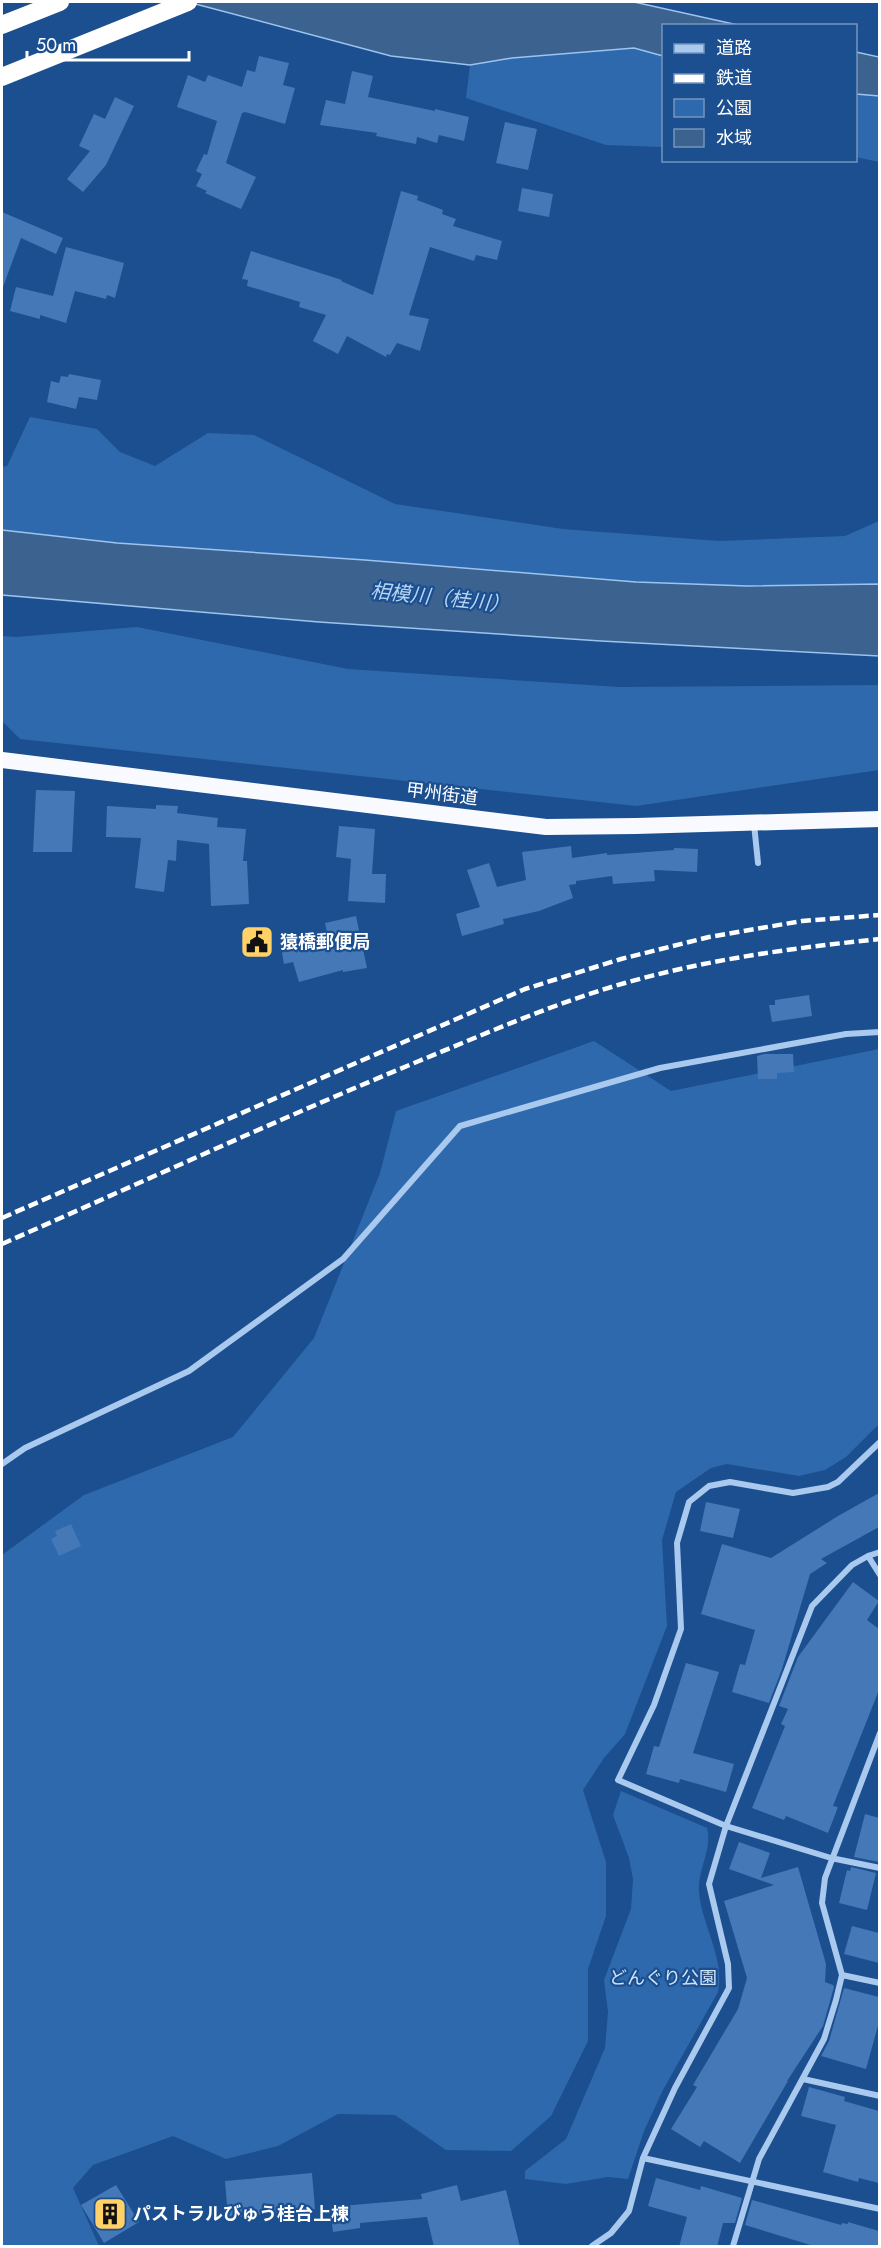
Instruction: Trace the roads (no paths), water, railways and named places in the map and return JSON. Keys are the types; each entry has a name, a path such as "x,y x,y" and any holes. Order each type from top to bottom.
{"highway":[{"path":"2,25 60,2"},
{"path":"2,77 188,2"},
{"name":"甲州街道","path":"2,760 546,826 879,819"}],"street":[{"path":"754,823 758,862"},
{"path":"2,1464 25,1448 189,1371 343,1259 460,1126 660,1068 846,1034 879,1032"},
{"path":"879,1442 838,1482 828,1487 793,1493 730,1482 709,1486 689,1502 677,1543 681,1629 654,1705 618,1780 726,1826 831,1858 879,1868"},
{"path":"592,2247 611,2233 628,2211 643,2158 675,2088 729,1988 728,1964 709,1884 726,1826 812,1606 852,1565 879,1552"},
{"path":"868,1556 879,1575"},
{"path":"733,2247 759,2159 824,2039 836,2001 842,1975 822,1903 825,1878 879,1733"},
{"path":"872,1753 879,1755"},
{"path":"842,1975 879,1983"},
{"path":"803,2079 879,2096"},
{"path":"643,2158 879,2209"}],"water":[{"path":"188,2 634,2 733,24 662,24 662,56 634,48 512,58 470,65 391,56"},
{"path":"857,52 879,57 879,96 857,94"},
{"name":"相模川（桂川）","path":"2,530 117,543 636,582 747,586 879,584 879,656 601,641 319,622 2,595"}],"railway":[{"path":"2,1218 525,989 621,959 709,937 802,921 880,915"},
{"path":"2,1244 262,1128 547,1009 625,983 688,967 783,951 880,939"}],"place":[{"name":"猿橋郵便局","path":"257,942"},
{"name":"パストラルびゅう桂台上棟","path":"110,2214"}],"park label":[{"name":"どんぐり公園","path":"663,1978"}]}
